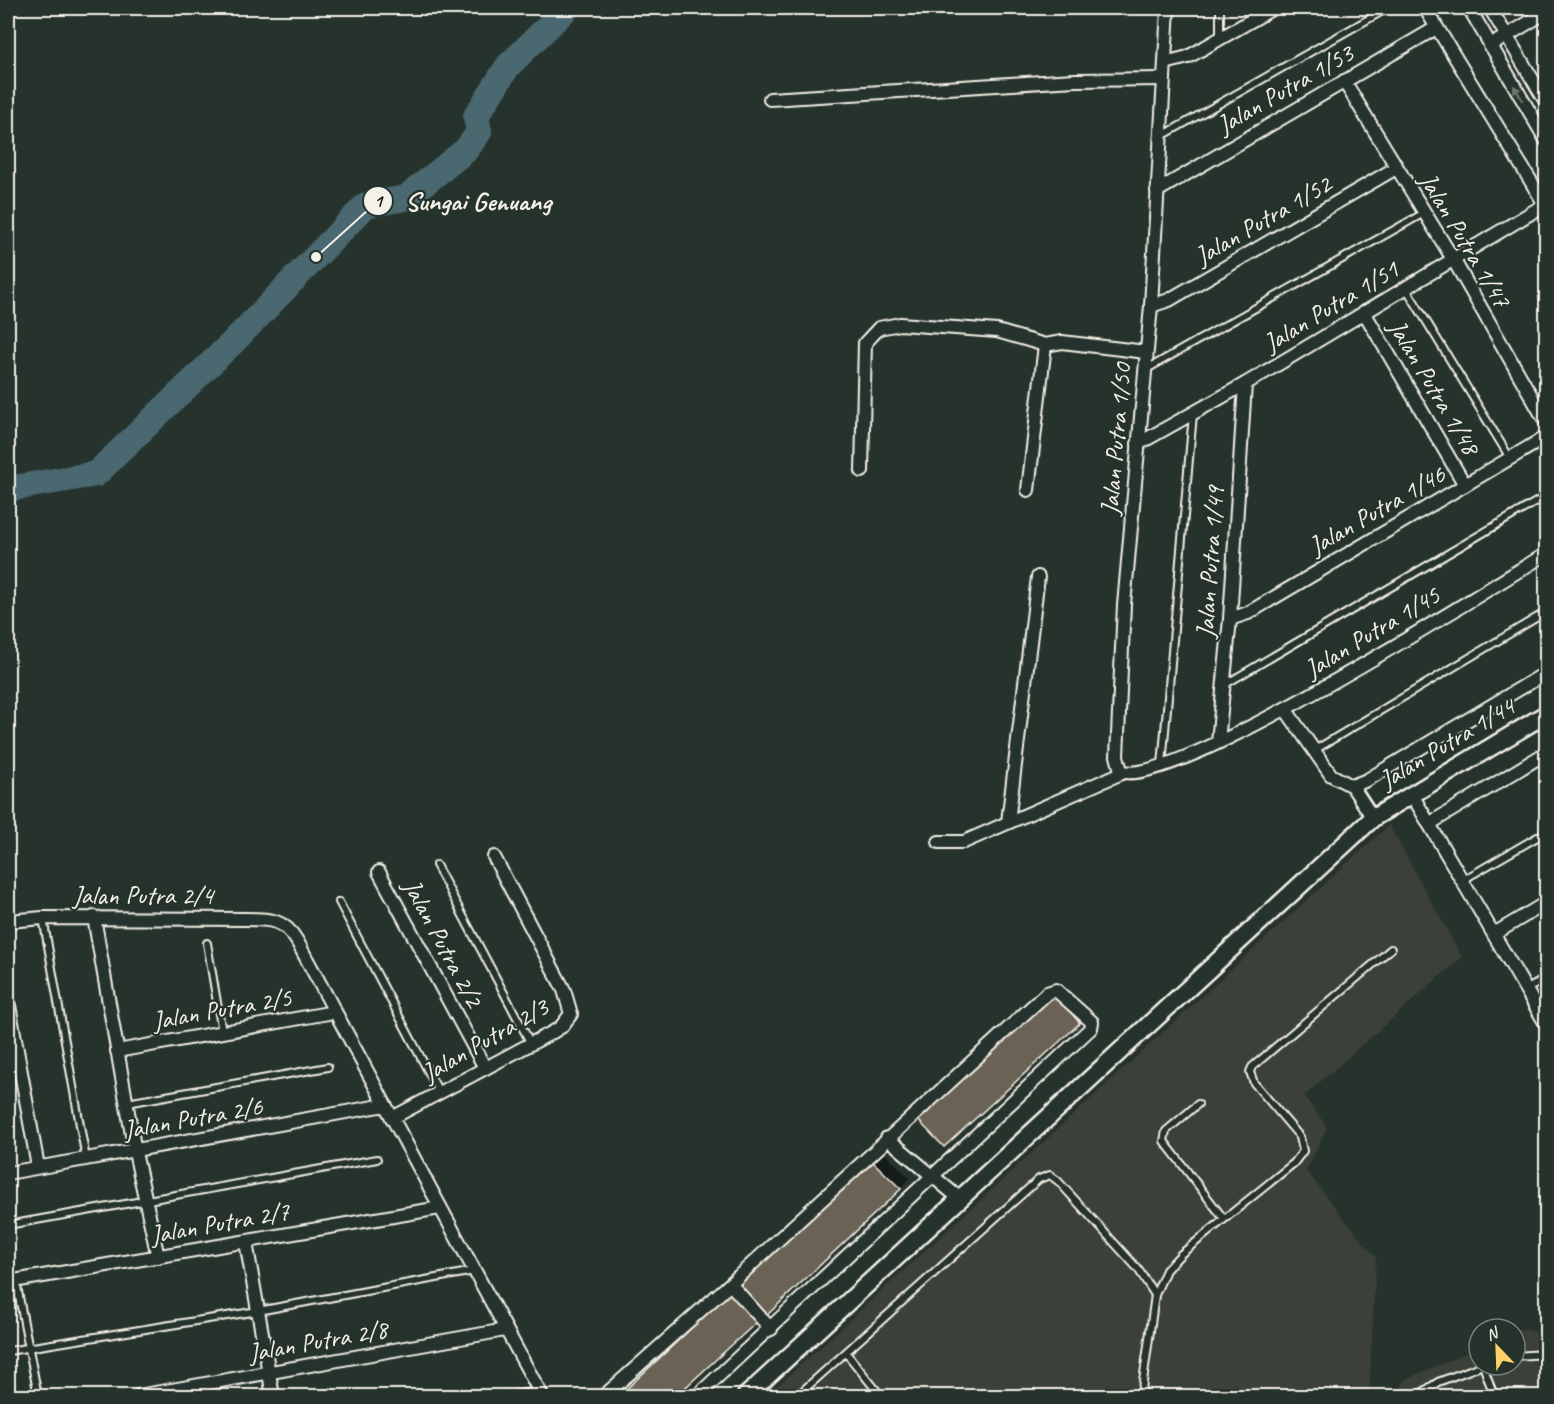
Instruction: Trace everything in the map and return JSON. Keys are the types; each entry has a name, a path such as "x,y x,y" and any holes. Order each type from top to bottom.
{"street":[{"name":"Jalan Putra 1/50","path":"1124,772 1117,764 1117,756 1124,605 1143,370 1151,306 1168,8"},
{"path":"1165,63 1188,57 1273,8"},
{"path":"1425,8 1546,205"},
{"path":"1469,8 1546,140"},
{"path":"1490,8 1546,102"},
{"path":"1490,46 1546,12"},
{"name":"Jalan Putra 1/53","path":"1157,190 1436,28"},
{"path":"770,99 1075,80 1164,79"},
{"name":"Jalan Putra 1/47","path":"1344,81 1453,259 1546,422"},
{"name":"Jalan Putra 1/52","path":"1151,306 1170,300 1396,168"},
{"name":"Jalan Putra 1/51","path":"1138,444 1245,384 1546,205"},
{"name":"Jalan Putra 1/48","path":"1364,312 1465,485"},
{"path":"862,471 865,342 879,328 900,324 998,331 1045,345 1062,342 1146,352"},
{"path":"1028,490 1045,345"},
{"name":"Jalan Putra 1/49","path":"1218,742 1230,619 1245,384"},
{"name":"Jalan Putra 1/46","path":"1230,619 1248,613 1546,437"},
{"name":"Jalan Putra 1/45","path":"1218,742 1286,710 1546,554"},
{"path":"1008,822 1038,577"},
{"path":"1352,786 1367,780 1546,673"},
{"path":"1286,710 1312,751 1331,775 1352,786 1374,818"},
{"name":"Jalan Putra 1/44","path":"746,1396 1374,818 1410,793 1546,714"},
{"path":"939,842 964,842 1124,772 1141,773 1218,742"},
{"path":"1429,824 1546,753"},
{"path":"1410,793 1546,1024"},
{"name":"Jalan Putra 2/3","path":"392,1118 561,1027 571,1014 564,990 494,857"},
{"name":"Jalan Putra 2/2","path":"379,872 485,1068"},
{"path":"1494,934 1546,903"},
{"path":"94,917 135,1152 158,1257"},
{"name":"Jalan Putra 2/4","path":"8,921 94,917 279,921 293,934 334,1012"},
{"path":"604,1396 728,1286 1047,993 1056,990 1092,1022 1091,1028 934,1177 697,1396"},
{"path":"8,1000 38,1167"},
{"path":"334,1012 540,1394"},
{"name":"Jalan Putra 2/5","path":"117,1051 334,1012"},
{"name":"Jalan Putra 2/6","path":"8,1173 135,1152 385,1105"},
{"path":"888,1138 960,1199"},
{"name":"Jalan Putra 2/7","path":"11,1281 440,1208"},
{"path":"246,1242 273,1396"},
{"path":"728,1286 732,1286 771,1329"},
{"name":"Jalan Putra 2/8","path":"138,1396 505,1330"}],"lane":[{"path":"1220,8 1220,40"},
{"path":"1161,136 1388,8"},
{"path":"1143,370 1199,342 1424,213"},
{"path":"1405,287 1510,459"},
{"path":"1162,766 1193,413"},
{"path":"1223,685 1546,496"},
{"path":"1312,751 1546,612"},
{"path":"1462,881 1546,832"},
{"path":"436,865 531,1044"},
{"path":"339,902 440,1092"},
{"path":"43,918 87,1159"},
{"path":"207,943 222,1032"},
{"path":"1141,1396 1155,1296 1166,1270 1224,1219 1294,1163 1303,1151 1300,1137 1254,1083 1250,1072 1252,1066 1391,949"},
{"path":"1526,990 1546,978"},
{"path":"127,1103 328,1067"},
{"path":"1198,1104 1166,1131 1164,1141 1224,1219"},
{"path":"8,1225 377,1159"},
{"path":"796,1396 847,1354 1039,1179 1050,1175 1138,1269 1155,1296"},
{"path":"8,1351 258,1311 474,1271"},
{"path":"11,1281 38,1396"},
{"path":"847,1354 881,1396"},
{"path":"1527,1355 1546,1354"},
{"path":"1417,1396 1438,1382 1467,1371"},
{"path":"1487,1377 1494,1396"},
{"path":"507,1396 540,1394"}],"shaded area":[{"path":"1389,825 1462,957 1304,1096 1327,1127 1306,1171 1376,1258 1369,1396 767,1396"},
{"path":"1527,1330 1546,1334 1546,1396 1395,1396 1405,1380 1467,1352 1467,1377 1527,1377"}],"building":[{"path":"1053,993 1080,1023 944,1147 917,1119"},
{"path":"871,1160 901,1189 767,1315 738,1283"},
{"path":"730,1292 757,1322 676,1396 619,1396"}],"waterway":[{"path":"8,489 96,474 233,342 366,205 406,198 466,150 479,132 476,116 508,66 567,8"}],"place":[{"name":"Sungai Genuang","path":"316,257"}]}
